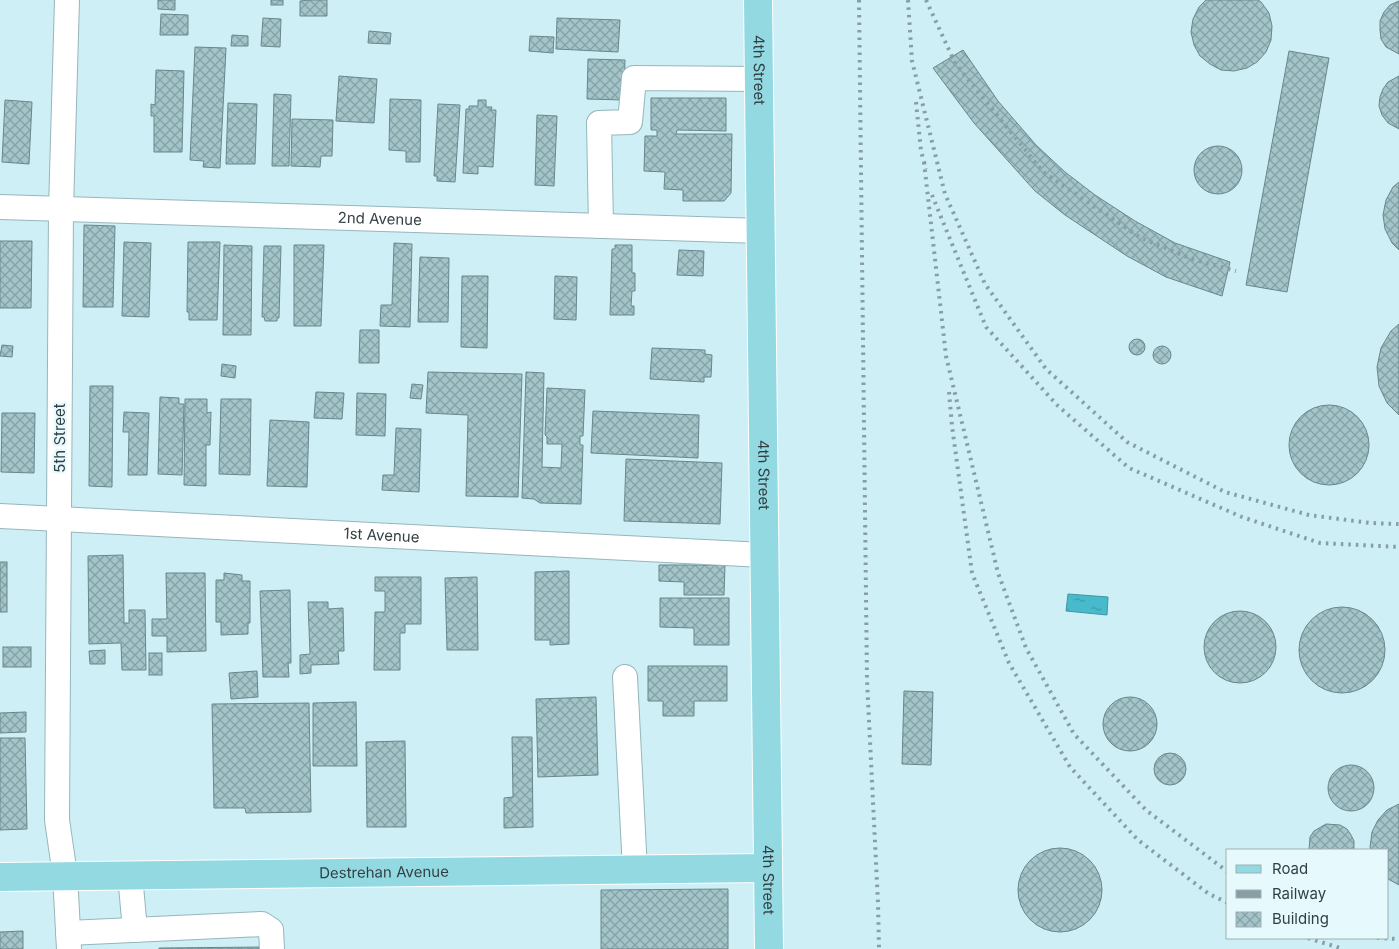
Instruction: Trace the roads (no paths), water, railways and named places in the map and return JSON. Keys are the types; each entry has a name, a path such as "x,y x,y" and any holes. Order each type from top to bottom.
{"main road":[{"name":"4th Street","path":"758,0 769,949"},
{"name":"Destrehan Avenue","path":"0,877 768,868"}],"street":[{"name":"5th Street","path":"66,0 62,209 57,820 64,876 68,941"},
{"path":"602,226 599,123 630,122 634,78 759,79"},
{"name":"2nd Avenue","path":"0,207 761,231"},
{"name":"1st Avenue","path":"0,516 764,555"},
{"path":"625,677 635,870"},
{"path":"130,875 135,930"},
{"path":"68,941 135,930 262,924 271,930 272,949"}],"water":[{"path":"1068,594 1108,597 1107,615 1066,611"}],"railway":[{"path":"859,0 867,680 879,949"},
{"path":"908,0 912,61 945,194 985,284 1046,369 1127,442 1225,492 1309,515 1370,523 1399,524"},
{"path":"926,0 955,63 1043,172 1141,238 1192,259 1236,271"},
{"path":"916,102 921,151 926,169"},
{"path":"924,162 946,356 998,573 1026,648 1074,734 1146,810 1226,870"},
{"path":"932,195 986,327 1058,406 1129,468 1242,517 1320,543 1399,547"},
{"path":"949,392 972,573 1009,663 1070,767 1138,840 1209,894 1226,902"},
{"path":"1311,939 1343,949"},
{"path":"1389,939 1399,939"}]}
